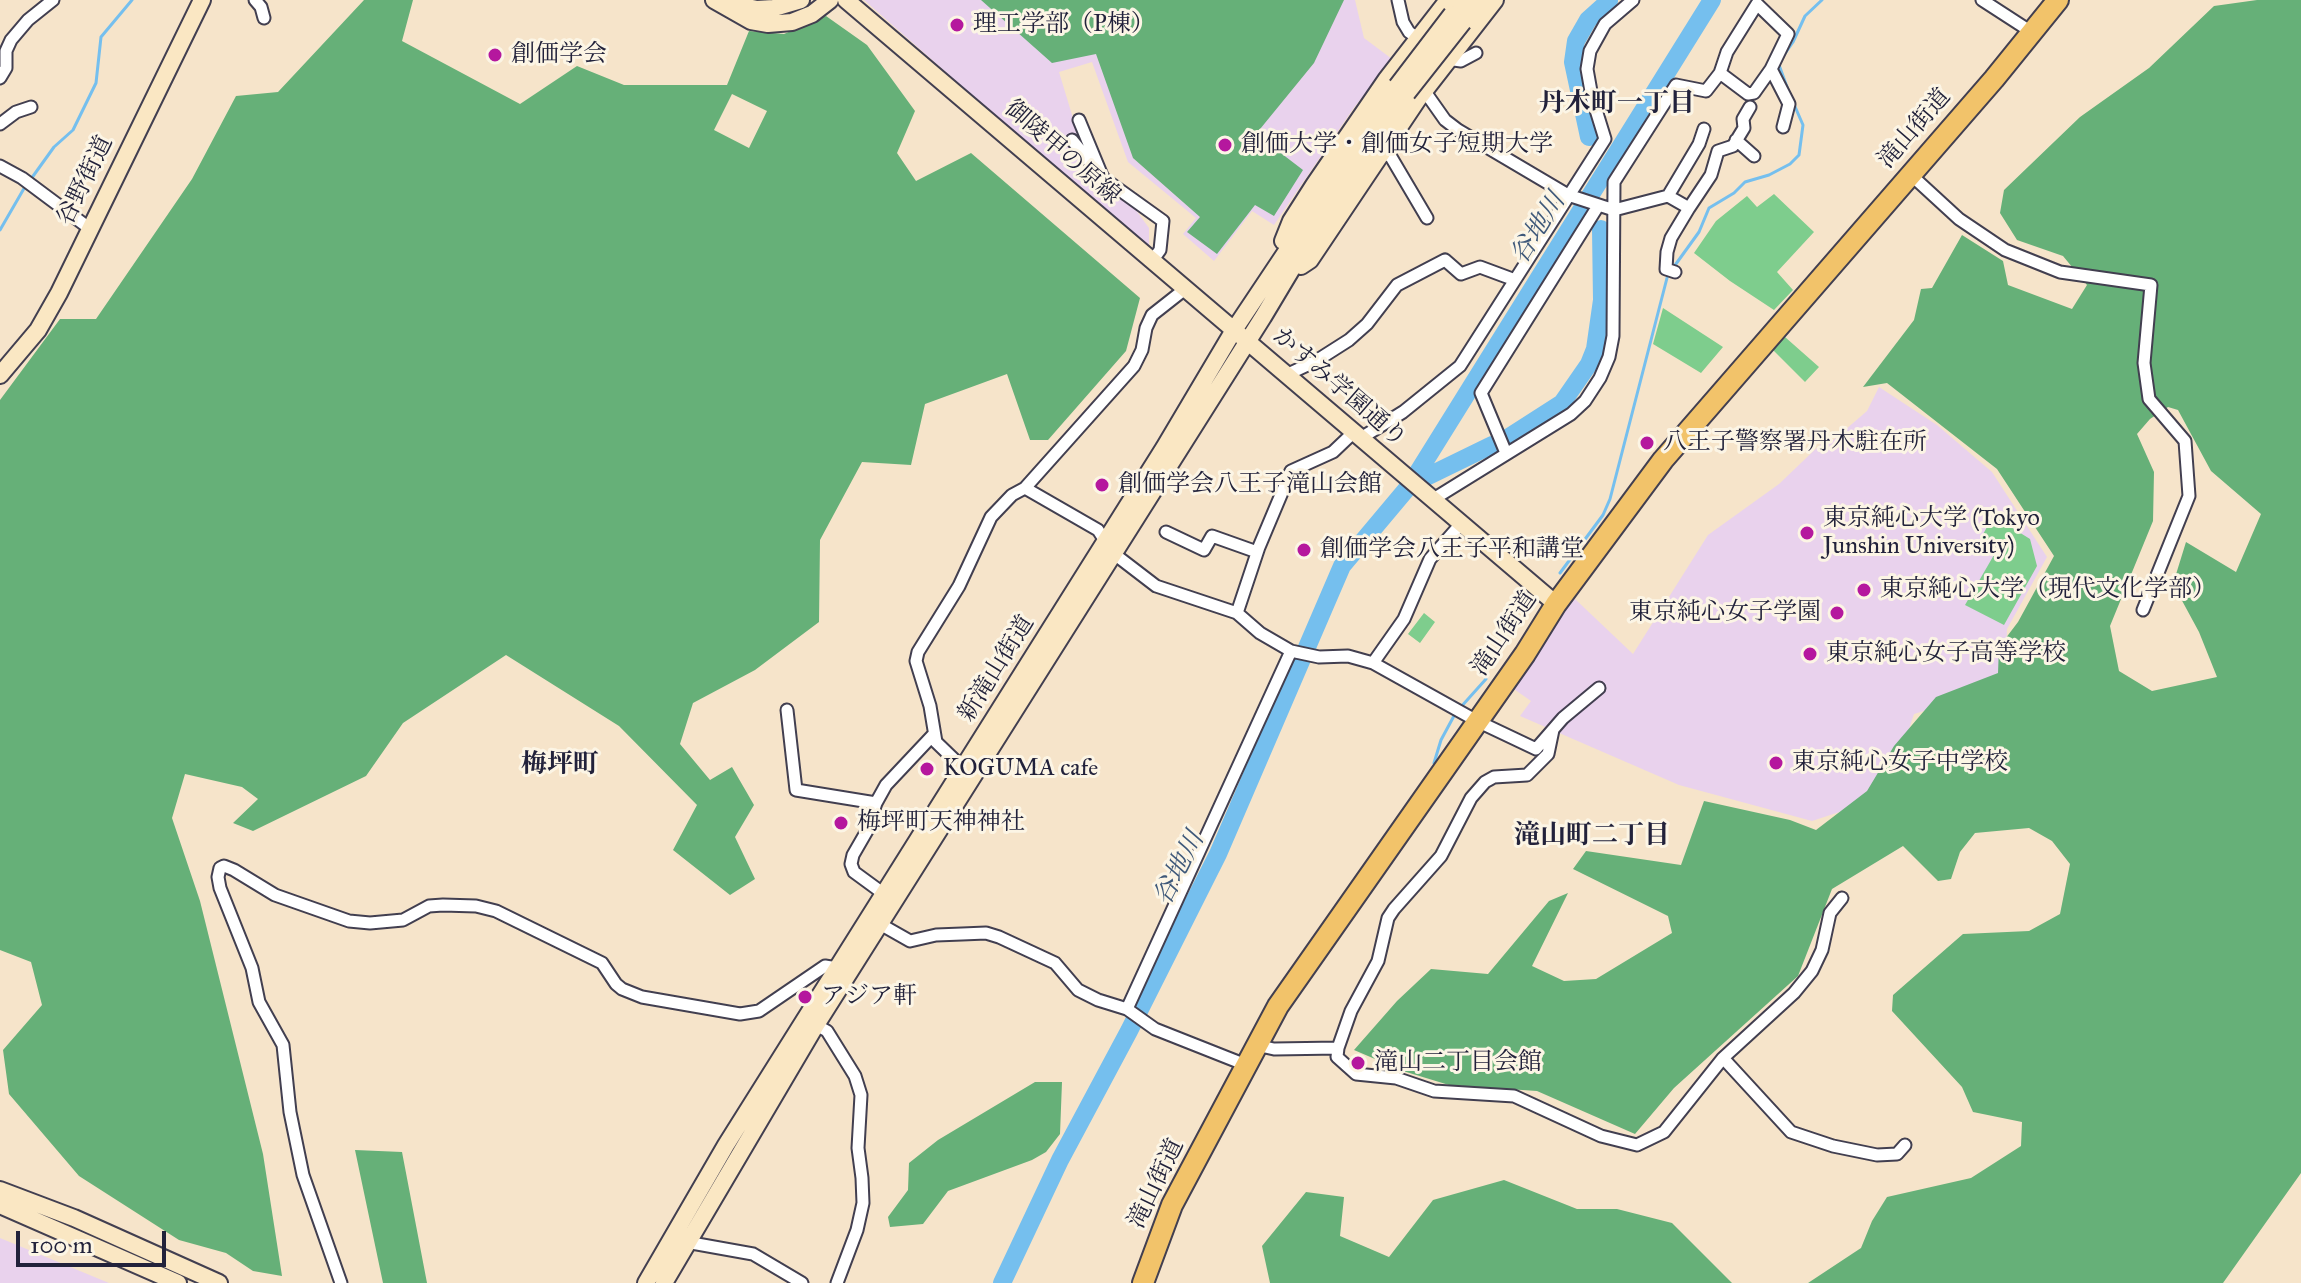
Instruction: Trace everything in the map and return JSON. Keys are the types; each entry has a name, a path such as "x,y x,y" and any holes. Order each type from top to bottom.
{"highway":[{"name":"滝山街道","path":"1143,1283 1172,1205 1255,1045 1305,965 1556,604 1663,460 2033,33 2058,0"}],"main road":[{"name":"谷野街道","path":"0,375 38,330 59,293 202,0"},
{"path":"716,1 757,9 774,8 801,0"},
{"path":"716,1 751,21 768,24 792,22 812,14 830,0"},
{"name":"御陵甲の原線","path":"846,0 1240,336"},
{"path":"1402,90 1463,0"},
{"path":"1271,272 1291,221 1418,38 1454,12 1480,0"},
{"path":"1289,274 1310,260 1425,89 1495,0"},
{"name":"新滝山街道","path":"646,1283 700,1188 837,968 884,894 921,848 1109,548 1240,336 1271,272 1402,90"},
{"name":"新滝山街道","path":"1240,336 1289,274 1402,90"},
{"name":"かすみ学園通り","path":"1240,336 1430,498"},
{"path":"1430,498 1556,604"},
{"name":"新滝山街道","path":"664,1283 816,1025 880,924 963,768 1109,548"},
{"path":"0,1190 74,1218 194,1278 219,1283"},
{"path":"0,1205 178,1283"}],"street":[{"path":"0,78 6,68 6,51 11,40 28,20 53,0"},
{"path":"255,0 264,18"},
{"path":"1398,0 1403,22 1418,38 1447,59 1461,61 1476,53"},
{"path":"1237,613 1257,552 1291,471 1333,452 1403,412 1460,366 1571,197 1605,139 1587,69 1590,51 1605,24 1633,0"},
{"path":"1982,0 2033,33"},
{"path":"1430,498 1571,414 1585,401 1609,357 1615,306 1614,182 1678,80 1706,91 1720,73 1727,52 1757,4 1788,34 1771,69 1754,93 1748,94 1720,73"},
{"path":"1395,68 1425,89 1445,120 1458,130 1571,197 1614,210 1668,196 1689,208"},
{"path":"1771,69 1789,104 1783,127"},
{"path":"0,124 16,112 31,107"},
{"path":"1675,272 1666,269 1671,238 1711,175 1718,151 1733,146 1744,128 1743,119 1750,107"},
{"path":"1079,120 1103,178"},
{"path":"1668,196 1699,144 1704,129"},
{"path":"1072,140 1103,178 1163,221 1160,250 1152,261"},
{"path":"1736,140 1754,156"},
{"path":"1381,151 1391,157 1414,186 1427,218"},
{"path":"0,166 89,228"},
{"path":"1910,174 1959,219 2005,250 2060,272 2151,285 2144,363 2149,399 2185,441 2189,496 2143,610"},
{"path":"1506,453 1481,393 1596,206"},
{"path":"1286,375 1349,340 1367,324 1397,285 1445,260 1461,274 1480,267 1515,280"},
{"path":"963,768 936,742 930,706 916,661 918,652 959,586 984,528 1001,505 1025,488 1134,366 1152,315 1185,289"},
{"path":"1025,488 1098,530 1109,548 1156,586 1237,613 1260,633 1292,651 1319,657 1348,656 1373,663 1477,721 1536,749 1553,729 1599,688"},
{"path":"1373,663 1404,619 1430,559 1460,525"},
{"path":"1166,532 1204,550 1212,536 1257,552"},
{"path":"1129,1010 1292,651"},
{"path":"787,710 796,790 876,803"},
{"path":"1553,729 1548,754 1527,775 1494,777 1471,798 1441,856 1388,918 1378,961 1351,1011 1338,1048 1337,1057 1356,1074 1396,1078 1434,1091 1514,1096 1601,1136 1637,1145 1664,1132 1723,1058 1794,993 1812,971 1822,950 1830,913 1842,898"},
{"path":"884,894 854,872 851,864 853,855 868,829 876,803 894,775 934,734"},
{"path":"341,1283 303,1175 290,1112 283,1045 259,1002 252,968 220,888 220,868 224,866 234,870 275,895 349,921 403,920 429,906 443,905 476,906 496,911 602,963 622,989 642,997 740,1014 759,1011 825,966 837,968"},
{"path":"880,924 910,941 936,935 986,933 999,937 1055,963 1078,990 1129,1010 1151,1027 1246,1065"},
{"path":"816,1025 827,1031 855,1076 861,1095 858,1148 863,1203 857,1230 837,1283"},
{"path":"1255,1045 1274,1049 1338,1048"},
{"path":"1723,1058 1791,1132 1833,1146 1877,1155 1897,1154 1905,1145"},
{"path":"686,1242 753,1254 802,1283"}],"shaded area":[{"name":"創価大学・創価女子短期大学","path":"864,0 1355,0 1364,38 1392,59 1353,109 1274,225 1252,211 1214,261 1183,234 1196,218 1128,162 1092,62 1059,72 1076,128 1149,228 1149,251"},
{"name":"東京純心女子学園","path":"1879,387 1937,425 1992,472 2047,557 2007,629 2005,681 1980,694 1914,714 1892,780 1879,799 1812,821 1679,785 1520,716 1531,701 1511,687 1574,598 1633,654 1708,535 1779,484 1825,440 1831,442 1867,411"},
{"path":"0,1238 109,1283 0,1283"}],"green space":[{"path":"364,0 413,0 402,41 520,104 577,66 624,85 727,85 749,31 784,34 826,16 867,45 915,111 897,153 916,181 971,153 1140,298 1126,351 1048,440 1030,440 1007,374 925,404 911,465 862,462 820,540 819,622 755,670 693,703 680,744 710,780 732,767 754,805 735,837 755,879 730,895 673,850 697,805 619,726 506,655 403,723 366,776 253,831 233,823 258,799 242,787 185,774 172,818 200,901 263,1154 282,1276 253,1271 226,1253 179,1240 79,1176 9,1094 3,1050 42,1005 31,962 0,950 0,400 60,319 96,319 192,179 236,96 278,92","holes":["732,94 767,111 749,148 714,130"]},
{"path":"981,0 1344,0 1314,63 1256,134 1303,170 1274,216 1255,205 1217,254 1187,232 1200,217 1133,158 1096,54 1052,63"},
{"path":"2257,0 2301,0 2301,1173 2223,1283 1808,1283 1861,1248 1872,1221 1887,1197 1971,1178 2021,1146 2022,1122 1973,1112 1962,1087 1892,1011 1893,995 1963,934 2029,931 2060,914 2070,864 2052,841 2029,828 1975,833 1960,852 1951,879 1938,881 1903,846 1832,889 1798,976 1674,1088 1635,1134 1537,1091 1449,1085 1403,1071 1354,1050 1397,1001 1431,969 1488,974 1549,901 1568,893 1532,966 1564,981 1596,979 1672,933 1668,916 1573,869 1586,851 1681,865 1704,801 1790,820 1816,830 1867,791 1894,746 1936,697 1998,673 1999,647 2018,622 2054,556 1997,469 1887,383 1863,387 1914,320 1921,289 1932,288 1962,235 2003,261 2008,285 2072,309 2087,285 2063,256 2017,240 2000,213 2004,190 2080,117 2149,68 2214,6","holes":["2168,407 2178,410 2211,471 2261,514 2236,572 2186,542 2173,584 2199,632 2217,677 2152,691 2119,671 2110,626 2153,521 2154,472 2137,434 2150,419"]},
{"path":"1774,194 1814,232 1777,272 1793,290 1774,310 1694,253 1716,221 1747,196 1757,207"},
{"path":"1663,308 1723,347 1701,373 1653,344"},
{"path":"1785,337 1819,367 1805,382 1772,349"},
{"path":"1993,516 2030,539 2037,566 2004,625 1965,605 1998,548 1981,538"},
{"path":"1424,613 1435,622 1420,643 1408,634"},
{"path":"1035,1082 1062,1082 1060,1134 1046,1152 948,1191 923,1224 890,1227 888,1217 908,1190 909,1163 938,1140"},
{"path":"355,1150 402,1152 427,1283 383,1283"},
{"path":"1504,1180 1577,1209 1617,1209 1672,1223 1732,1283 1270,1283 1262,1246 1306,1192 1344,1197 1340,1236 1389,1257 1433,1200"}],"waterway":[{"path":"31,179 54,147 73,130 96,83 101,37 132,0"},
{"name":"谷地川","path":"1002,1283 1060,1160 1218,854 1342,566 1410,485 1712,0"},
{"path":"1784,55 1805,16 1822,0"},
{"name":"谷地川","path":"1589,137 1573,62 1576,41 1588,20 1609,1"},
{"path":"1779,65 1790,95"},
{"path":"1673,268 1699,232 1709,208 1734,193 1745,182 1769,175 1790,164 1799,155 1803,125 1793,102"},
{"path":"0,230 26,185"},
{"name":"谷地川","path":"1509,437 1562,403 1589,364 1595,349 1602,300 1601,229"},
{"path":"1560,573 1603,515 1610,499 1667,278"},
{"name":"谷地川","path":"1412,484 1492,445"},
{"path":"1460,708 1486,679"},
{"path":"1434,763 1441,740 1455,714"}],"place":[{"name":"理工学部（P棟）","path":"957,25"},
{"name":"創価学会","path":"495,55"},
{"name":"創価大学・創価女子短期大学","path":"1225,145"},
{"name":"八王子警察署丹木駐在所","path":"1647,443"},
{"name":"創価学会八王子滝山会館","path":"1102,485"},
{"name":"東京純心大学 (Tokyo Junshin University)","path":"1807,533"},
{"name":"創価学会八王子平和講堂","path":"1304,550"},
{"name":"東京純心大学（現代文化学部）","path":"1864,590"},
{"name":"東京純心女子学園","path":"1837,613"},
{"name":"東京純心女子高等学校","path":"1810,654"},
{"name":"東京純心女子中学校","path":"1776,763"},
{"name":"KOGUMA cafe","path":"927,769"},
{"name":"梅坪町天神神社","path":"841,823"},
{"name":"アジア軒","path":"805,997"},
{"name":"滝山二丁目会館","path":"1358,1063"}],"district":[{"name":"丹木町一丁目","path":"1617,105"},
{"name":"梅坪町","path":"560,766"},
{"name":"滝山町二丁目","path":"1592,837"}]}
